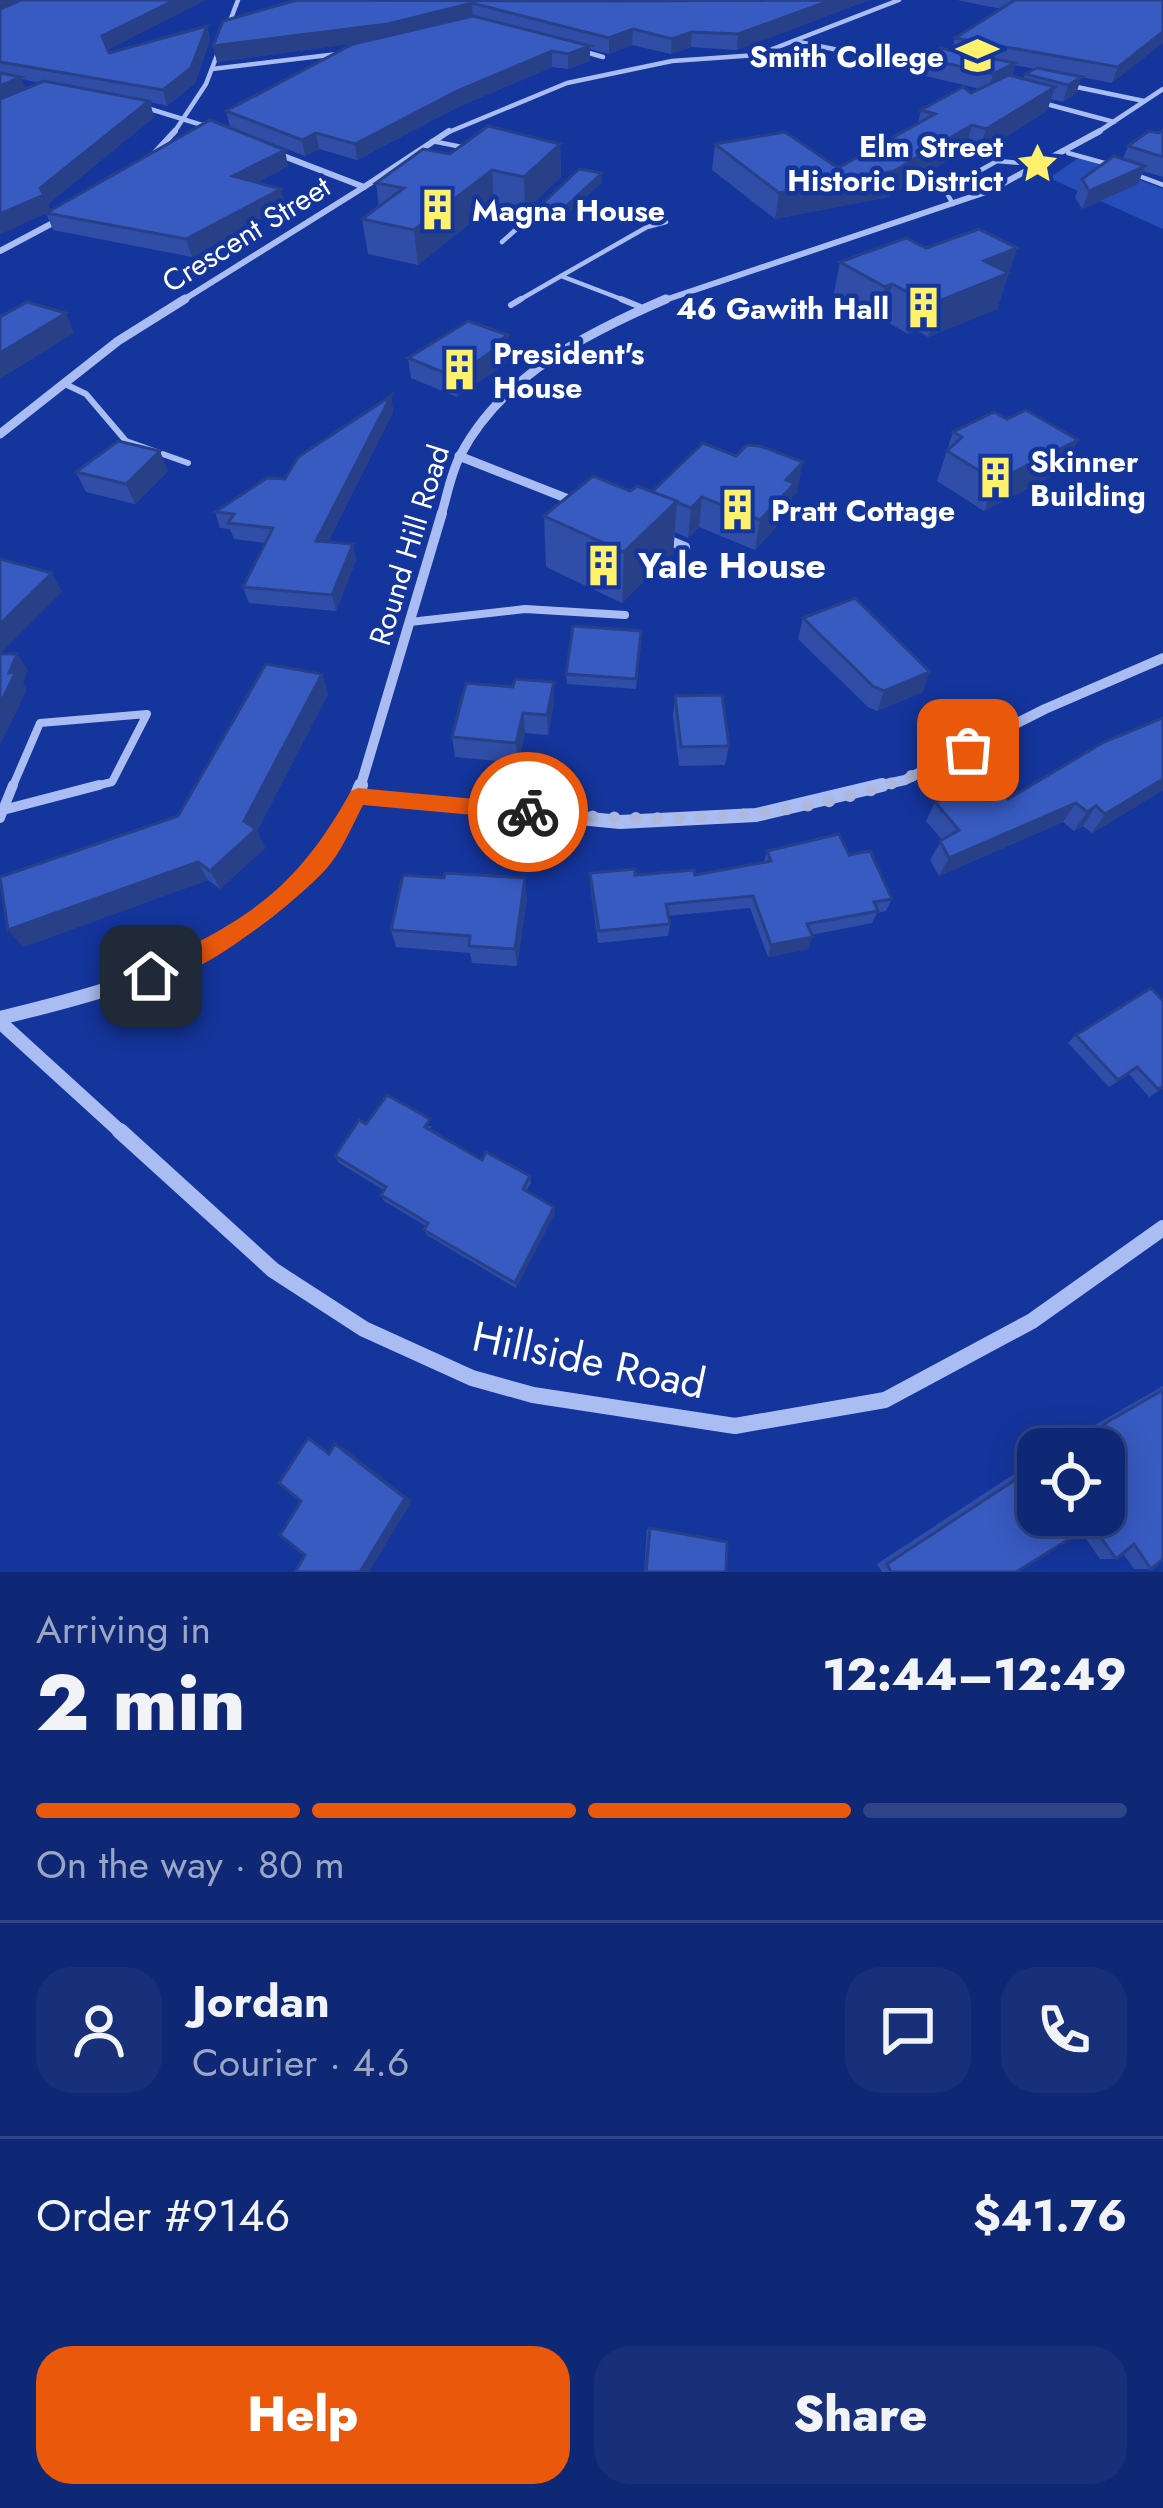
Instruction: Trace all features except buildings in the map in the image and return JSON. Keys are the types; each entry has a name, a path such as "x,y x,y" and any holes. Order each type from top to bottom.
{"street":[{"path":"364,187 432,140 567,83 672,61 739,59 899,0"},
{"path":"146,162 186,118 212,69 226,16 238,1"},
{"path":"559,44 603,57"},
{"path":"212,69 363,51"},
{"name":"Round Hill Road","path":"0,1020 135,982 218,945 271,910 311,873 338,837 358,796 459,456 472,428 517,384 643,308 719,277 953,208 1068,153 1163,89"},
{"path":"116,101 186,118 227,134"},
{"name":"Crescent Street","path":"268,150 364,187"},
{"name":"Crescent Street","path":"0,434 118,341 364,187"},
{"path":"0,250 69,214"},
{"path":"459,456 597,511"},
{"path":"641,529 685,547"},
{"path":"358,796 620,822 756,815 905,780 1045,709 1163,658"},
{"name":"Hillside Road","path":"0,1020 273,1270 414,1356 533,1395 735,1426 885,1400 1032,1321 1163,1228"}],"lane":[{"path":"794,41 868,56 937,57"},
{"path":"1065,84 1144,101"},
{"path":"1024,98 1114,122"},
{"path":"432,140 475,149 475,154"},
{"path":"1068,153 1163,185"},
{"path":"953,208 945,190 998,161 1046,165"},
{"path":"502,242 563,186"},
{"path":"511,305 647,226 666,222"},
{"path":"561,276 643,308"},
{"path":"63,383 86,394 126,441 188,464"},
{"path":"410,622 525,609 625,616"},
{"path":"147,714 112,782 2,814 40,723 147,714"}],"shaded area":[{"path":"1080,157 1163,189 1163,229 1049,178"}],"way so far":[{"path":"528,812 650,823 756,815 905,780 968,750"}],"place":[{"name":"Smith College","path":"978,56"},
{"name":"Elm Street Historic District","path":"1037,163"},
{"name":"Magna House","path":"438,210"},
{"name":"46 Gawith Hall","path":"923,308"},
{"name":"President's House","path":"459,370"},
{"name":"Skinner Building","path":"996,478"},
{"name":"Pratt Cottage","path":"737,510"},
{"name":"Yale House","path":"604,565"}],"route":[{"path":"151,976 218,945 292,892 326,855 358,796 528,812"}]}
